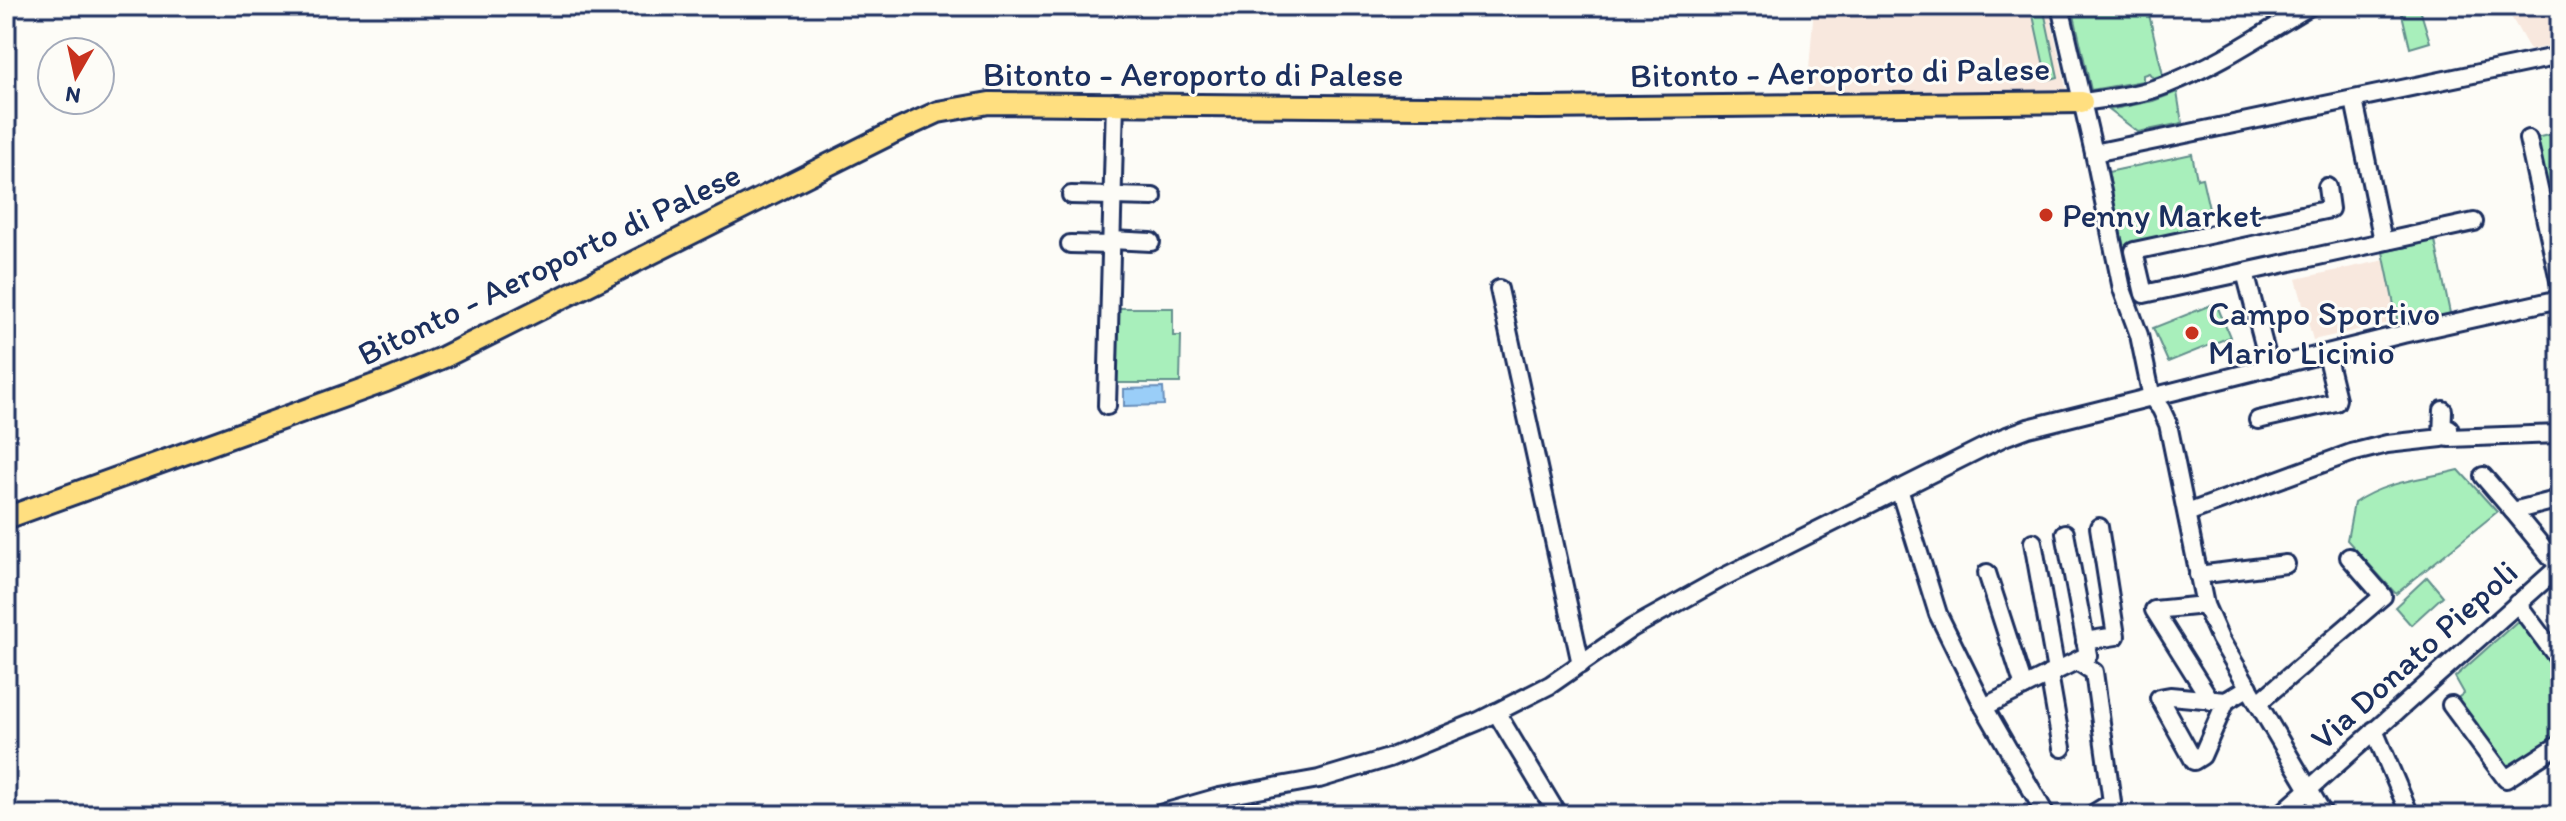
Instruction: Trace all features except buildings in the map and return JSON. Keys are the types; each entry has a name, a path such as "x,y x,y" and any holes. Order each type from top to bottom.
{"main road":[{"name":"Bitonto - Aeroporto di Palese","path":"6,518 271,424 444,357 938,112 989,103 1539,108 2082,102"}],"street":[{"path":"2060,6 2122,289 2139,335 2152,398 2168,424 2205,605 2220,639 2324,815"},
{"path":"2082,102 2140,93 2166,85 2236,50 2310,6"},
{"path":"2094,153 2560,56"},
{"path":"2354,100 2383,241"},
{"path":"1107,406 1115,102"},
{"path":"2528,139 2560,285"},
{"path":"2327,187 2330,209 2134,251 2144,294 2474,222"},
{"path":"1071,195 1153,197"},
{"path":"1070,244 1151,242"},
{"path":"2245,272 2270,368"},
{"path":"1499,289 1581,664"},
{"path":"1156,815 1219,797 1319,779 1389,758 1496,712 1550,685 1632,628 1709,585 2016,432 2560,299"},
{"path":"2258,420 2336,402 2326,354"},
{"path":"2187,513 2351,453 2387,444 2442,438 2443,410"},
{"path":"2449,428 2449,438 2560,434"},
{"path":"2483,476 2560,566"},
{"path":"1899,489 1938,614 1984,707 2046,815"},
{"path":"2513,511 2560,499"},
{"path":"2085,641 2116,636 2099,527"},
{"path":"1984,707 2088,655 2065,533"},
{"path":"2033,542 2062,748"},
{"path":"2258,703 2383,596 2349,557"},
{"path":"2198,575 2286,564"},
{"name":"Via Donato Piepoli","path":"2280,815 2560,566"},
{"path":"1987,573 2024,687"},
{"path":"2517,603 2560,661"},
{"path":"2205,605 2154,610 2219,701 2249,687"},
{"path":"2077,661 2094,672 2112,802 2091,815"},
{"path":"2451,705 2506,779 2560,744"},
{"path":"1496,712 1558,815"},
{"path":"2374,730 2410,815"}],"shaded area":[{"path":"1814,6 2048,6 2067,92 1807,95"},
{"path":"2505,6 2560,6 2560,44 2530,50"},
{"path":"2385,260 2398,321 2313,340 2296,279"}],"green space":[{"path":"2031,6 2043,6 2058,77 2047,80"},
{"path":"2072,6 2147,6 2163,75 2153,78 2149,73 2143,75 2143,81 2091,90"},
{"path":"2419,6 2430,42 2410,48 2401,10"},
{"path":"2177,92 2182,123 2138,132 2109,110 2153,101"},
{"path":"2560,132 2560,247 2536,138"},
{"path":"2192,154 2197,179 2202,178 2209,209 2193,212 2198,232 2124,248 2108,172"},
{"path":"2435,241 2451,318 2399,329 2383,252"},
{"name":"Campo Sportivo Mario Licinio","path":"2216,303 2230,337 2168,362 2153,328"},
{"path":"1117,308 1173,308 1173,336 1181,336 1180,383 1117,383"},
{"path":"2459,470 2497,512 2396,594 2347,540 2354,503 2391,485"},
{"path":"2427,577 2443,596 2411,625 2395,607"},
{"path":"2521,618 2560,670 2560,738 2507,772 2454,701 2464,693 2455,677"}],"water":[{"path":"1163,388 1164,405 1124,406 1124,389"}],"place":[{"name":"Penny Market","path":"2046,215"},
{"name":"Campo Sportivo Mario Licinio","path":"2192,333"}]}
